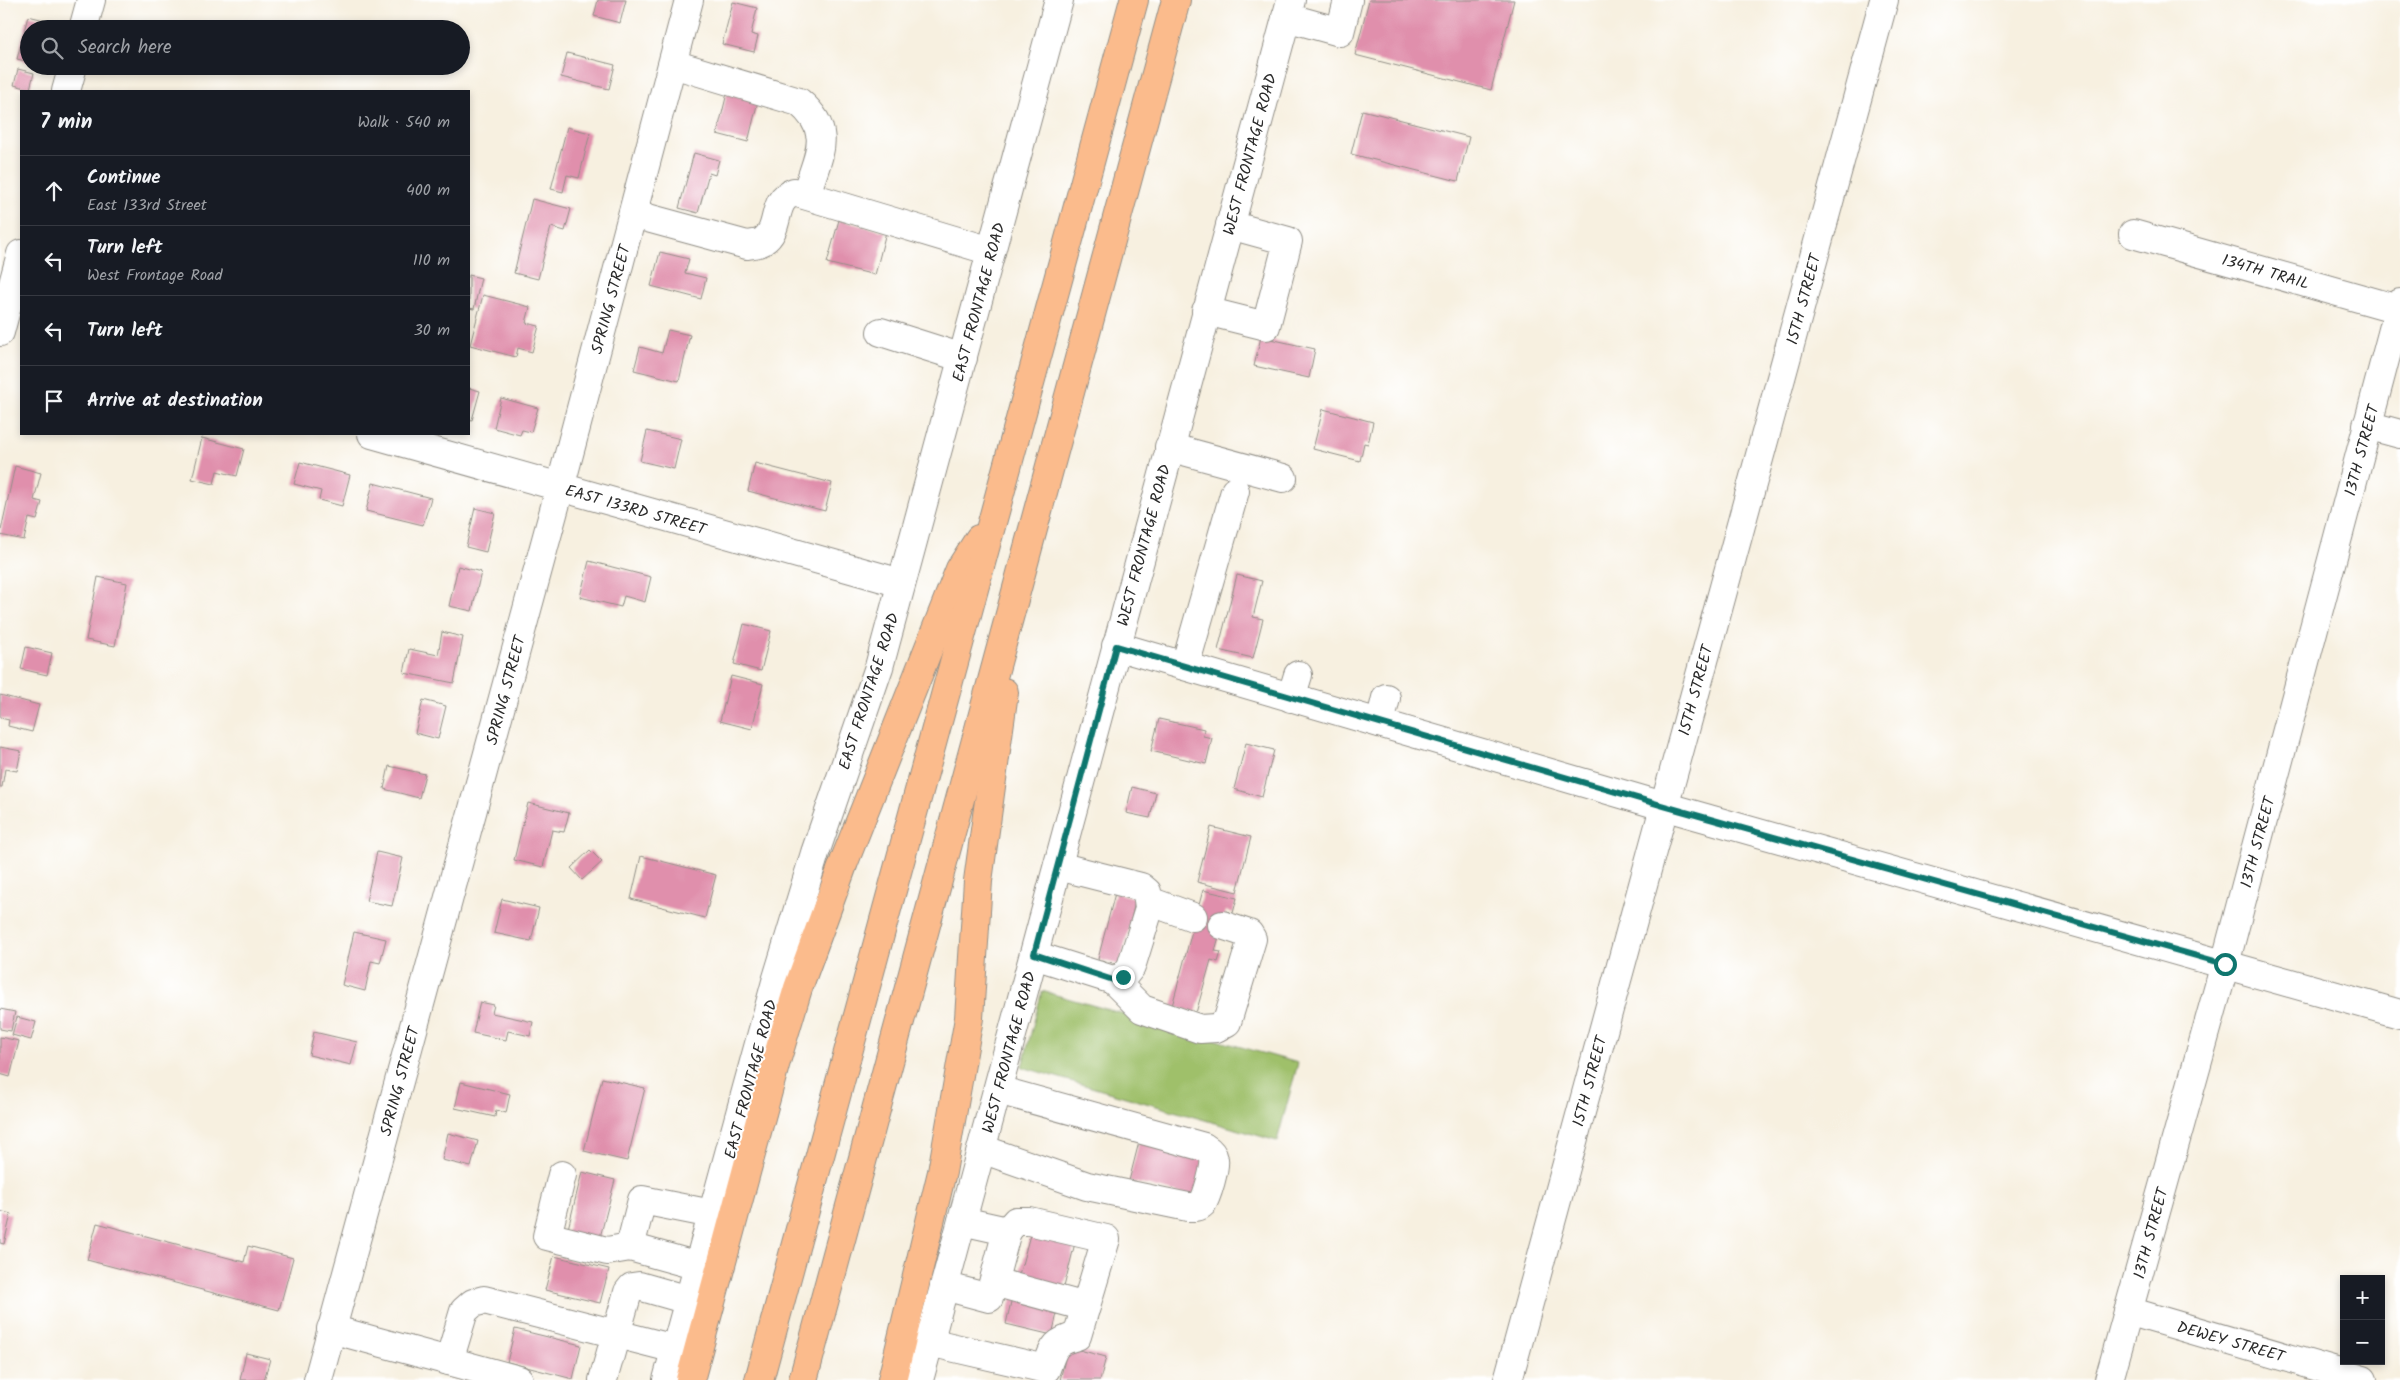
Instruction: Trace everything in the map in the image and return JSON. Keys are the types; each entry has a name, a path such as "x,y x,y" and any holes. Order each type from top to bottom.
{"highway":[{"path":"759,1380 1134,0"},
{"path":"803,1380 1176,0"},
{"path":"690,1380 775,1065 816,938 960,569 996,510"},
{"path":"892,1380 942,1172 970,1018 978,881 1019,580"}],"street":[{"path":"85,20 91,0"},
{"name":"SPRING STREET","path":"318,1380 690,0"},
{"name":"EAST FRONTAGE ROAD","path":"667,1380 777,978 814,853 879,667 1059,0"},
{"path":"1288,8 1340,32 1348,0"},
{"name":"15TH STREET","path":"1508,1380 1884,0"},
{"name":"WEST FRONTAGE ROAD","path":"919,1380 1288,8"},
{"path":"673,64 799,102 812,112 821,127 822,139 806,195"},
{"path":"66,90 70,75"},
{"path":"633,214 747,245 762,242 771,233 785,195 794,192 991,251"},
{"path":"1206,311 1266,326 1288,241 1230,225"},
{"name":"134TH TRAIL","path":"2133,234 2399,306"},
{"path":"6,329 20,259"},
{"name":"13TH STREET","path":"2109,1380 2225,964 2399,306"},
{"path":"881,332 963,358"},
{"path":"2367,425 2400,434"},
{"name":"EAST 133RD STREET","path":"375,435 901,583"},
{"path":"1170,447 1282,478"},
{"path":"1185,666 1235,491"},
{"path":"1116,646 1185,666 1295,686 1383,711 1664,806 2400,1014"},
{"path":"1058,866 1141,887 1147,892 1149,909 1131,967 1123,977 1113,980"},
{"path":"1149,901 1193,917"},
{"path":"1034,954 1113,980 1142,1009 1200,1030 1216,1028 1227,1022 1252,940 1249,934 1222,925"},
{"path":"982,1149 1086,1186 1188,1208 1197,1208 1202,1204 1207,1194 1215,1160 1212,1153 1204,1147 998,1090"},
{"path":"562,1175 547,1236 607,1251 630,1247 698,1266"},
{"path":"630,1247 642,1200 712,1214"},
{"path":"962,1221 1007,1231"},
{"path":"929,1342 1046,1369 1054,1346 1062,1340 1077,1336 1106,1239 1029,1221 1016,1221 1007,1231 990,1298 944,1286"},
{"path":"994,1282 1086,1306"},
{"path":"603,1380 628,1292 632,1287 639,1286 688,1300"},
{"path":"449,1361 464,1311 473,1303 484,1300 675,1349"},
{"name":"DEWEY STREET","path":"2128,1311 2363,1380"},
{"path":"331,1329 519,1380"}],"green space":[{"path":"1042,991 1298,1063 1277,1141 1022,1067"}],"building":[{"path":"598,0 626,0 620,23 594,16"},
{"path":"1369,0 1514,0 1491,90 1355,55"},
{"path":"733,2 757,8 751,34 758,36 754,52 722,44"},
{"path":"28,16 45,20 27,20"},
{"path":"20,47 20,60 17,59"},
{"path":"567,53 615,65 609,89 561,77"},
{"path":"18,69 20,70 20,75 34,75 30,89 14,85"},
{"path":"727,93 758,101 748,142 717,134"},
{"path":"1362,110 1469,137 1458,181 1351,154"},
{"path":"567,127 590,133 579,178 567,175 563,192 551,189"},
{"path":"694,153 719,160 715,175 709,173 698,213 679,208"},
{"path":"532,199 571,209 565,231 551,227 538,279 514,273"},
{"path":"839,220 886,232 875,275 827,263"},
{"path":"660,252 689,259 685,273 706,278 701,299 651,286"},
{"path":"470,275 481,278 474,309 470,308"},
{"path":"483,295 530,307 526,323 539,326 532,352 518,348 516,357 470,345"},
{"path":"668,330 690,335 679,381 634,370 640,347 662,353"},
{"path":"1261,337 1315,349 1309,378 1254,366"},
{"path":"470,388 480,391 472,420 470,419"},
{"path":"501,398 538,408 531,432 522,430 520,435 494,428"},
{"path":"1323,409 1373,422 1368,444 1364,443 1360,461 1313,449"},
{"path":"647,431 681,439 674,469 640,461"},
{"path":"202,438 244,449 237,476 217,471 214,484 192,479"},
{"path":"300,462 350,475 342,506 319,500 321,491 294,484"},
{"path":"755,463 832,483 825,511 748,491"},
{"path":"15,466 41,473 34,500 42,502 37,520 29,518 24,540 0,535"},
{"path":"373,483 431,498 423,525 366,511"},
{"path":"475,508 495,513 486,552 466,547"},
{"path":"589,561 651,577 645,602 624,596 621,607 580,597"},
{"path":"458,566 481,572 472,611 449,606"},
{"path":"1237,575 1262,581 1253,617 1263,619 1253,658 1218,650"},
{"path":"98,577 127,583 115,646 86,640"},
{"path":"744,624 771,631 761,671 734,664"},
{"path":"442,632 463,637 454,683 404,673 409,649 438,655"},
{"path":"26,647 52,653 47,675 21,669"},
{"path":"731,676 763,684 752,729 720,721"},
{"path":"0,695 39,705 32,732 8,726 9,720 0,718"},
{"path":"423,700 446,706 438,739 415,733"},
{"path":"1159,719 1204,729 1203,736 1212,738 1206,764 1151,751"},
{"path":"1246,743 1274,750 1262,797 1234,789"},
{"path":"0,747 21,751 17,771 5,769 2,787 0,787"},
{"path":"389,766 425,774 419,798 384,789"},
{"path":"1132,787 1156,793 1150,818 1126,813"},
{"path":"528,803 569,813 564,832 552,830 543,867 514,860"},
{"path":"1211,827 1251,837 1237,892 1197,882"},
{"path":"590,850 602,862 582,880 571,868"},
{"path":"377,852 403,858 392,906 366,901"},
{"path":"641,856 716,875 705,918 631,899"},
{"path":"1203,890 1237,898 1233,913 1226,911 1215,951 1221,952 1218,962 1211,960 1196,1013 1172,1006"},
{"path":"1115,893 1136,898 1120,965 1098,959"},
{"path":"502,899 539,908 531,941 494,933"},
{"path":"354,932 386,939 380,963 371,961 365,991 342,985"},
{"path":"480,1002 494,1005 492,1013 533,1022 530,1036 508,1031 506,1040 473,1033"},
{"path":"0,1009 15,1012 11,1031 0,1029"},
{"path":"17,1017 36,1022 31,1040 12,1035"},
{"path":"314,1032 357,1042 351,1065 309,1055"},
{"path":"0,1037 19,1041 10,1077 0,1074"},
{"path":"602,1078 645,1088 627,1161 584,1151"},
{"path":"461,1082 510,1094 506,1113 496,1110 495,1117 455,1108"},
{"path":"448,1133 478,1141 471,1167 442,1160"},
{"path":"1139,1142 1204,1158 1194,1197 1129,1181"},
{"path":"582,1172 615,1180 598,1245 566,1237"},
{"path":"0,1211 11,1214 4,1244 0,1243"},
{"path":"97,1223 244,1262 248,1246 293,1258 279,1310 87,1260"},
{"path":"1031,1231 1075,1243 1062,1295 1017,1283"},
{"path":"554,1256 609,1269 600,1303 545,1290"},
{"path":"1013,1293 1059,1305 1052,1335 1006,1324"},
{"path":"515,1329 581,1345 573,1379 507,1362"},
{"path":"1068,1347 1106,1357 1100,1380 1060,1380"},
{"path":"246,1353 270,1359 264,1380 240,1380"}],"route":[{"path":"1123,977 1113,980 1034,954 1116,646 1664,806 2225,964"}]}
